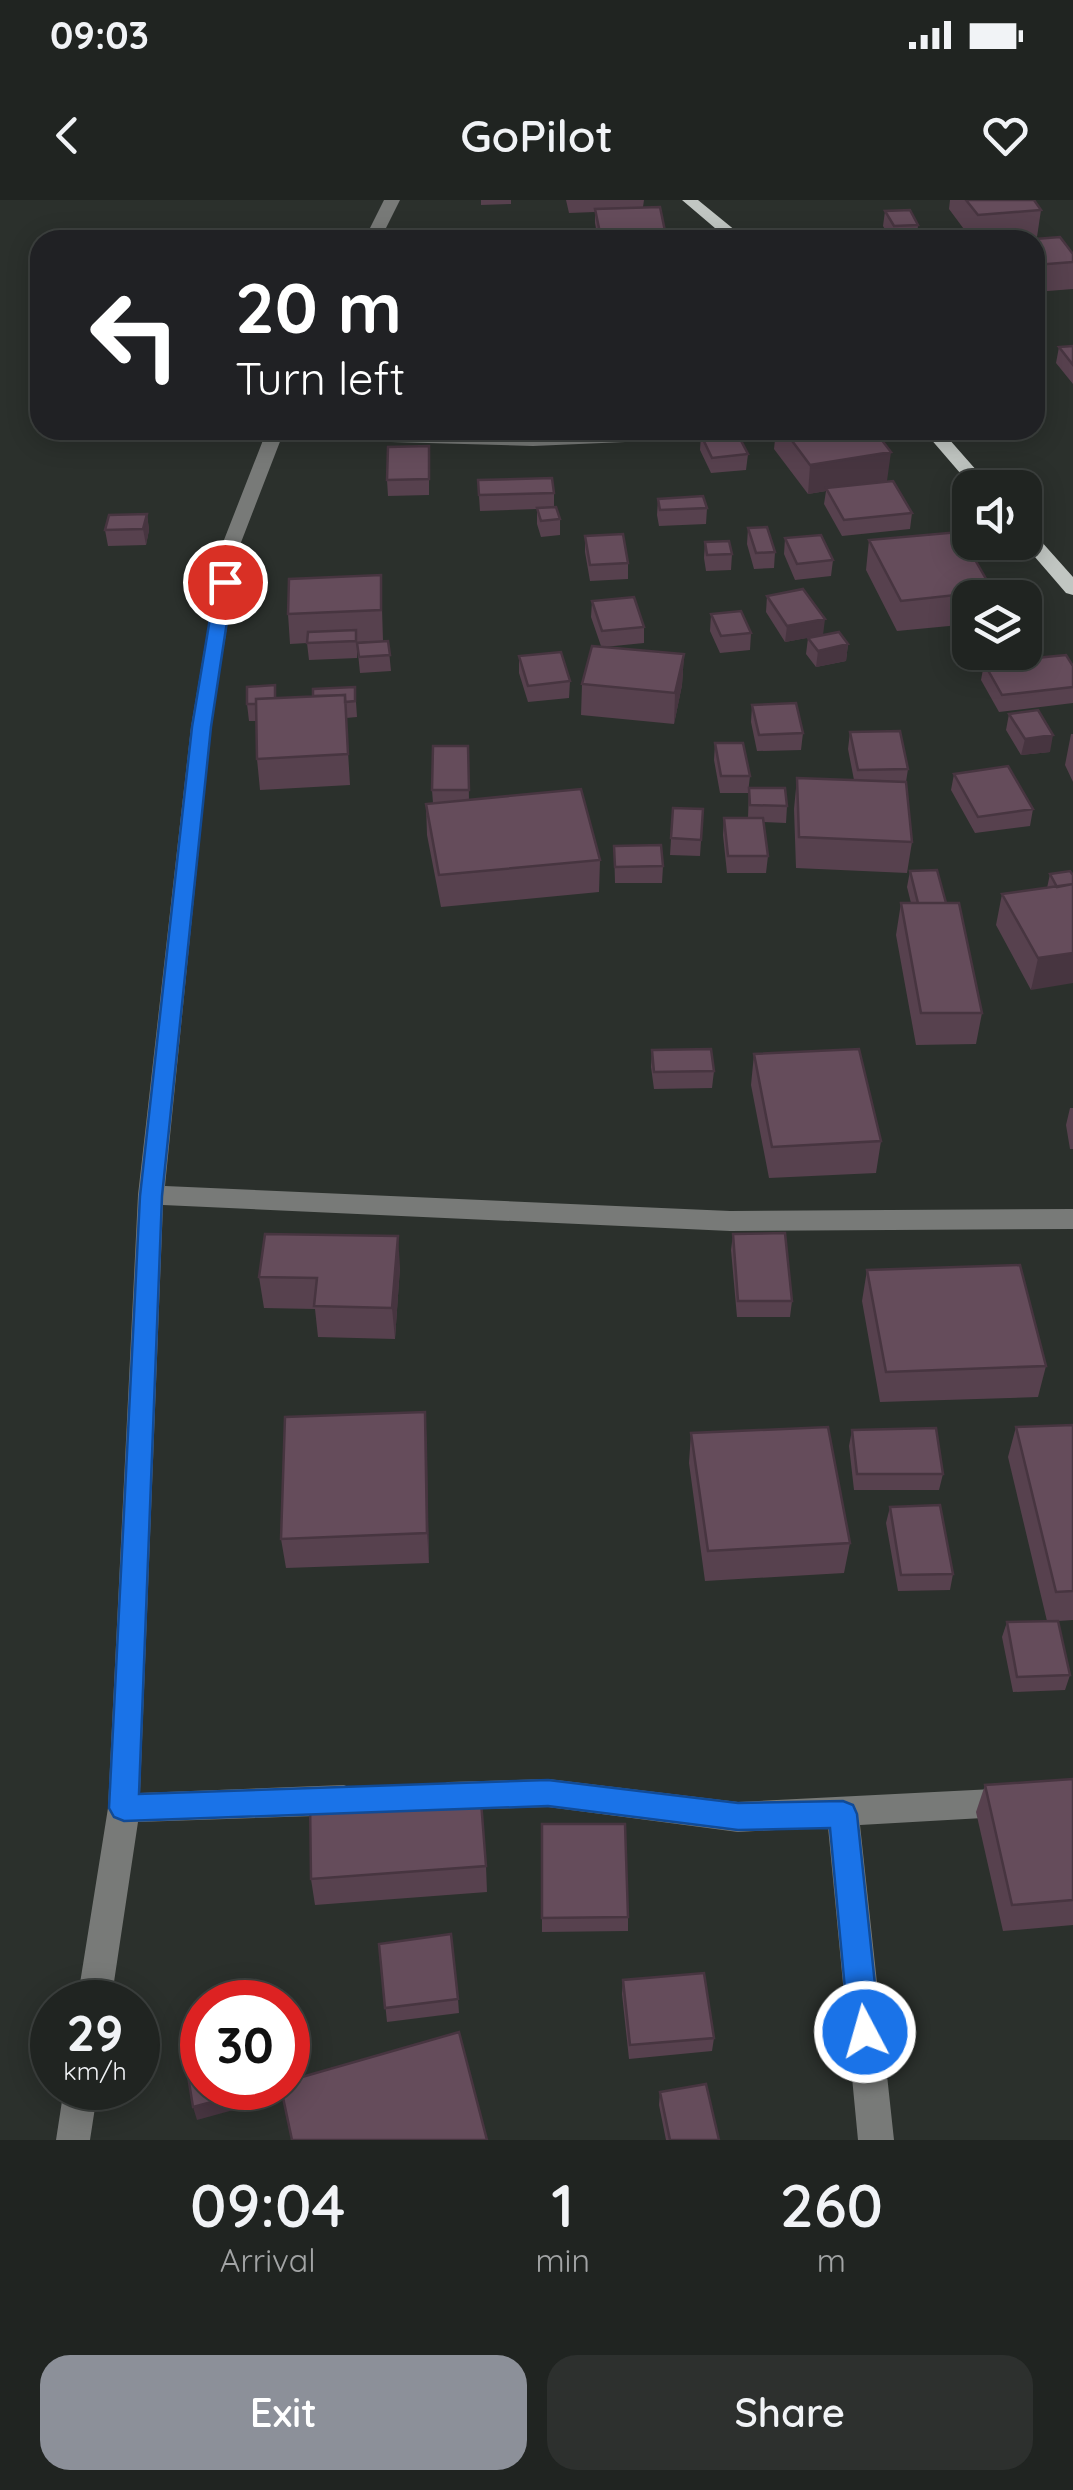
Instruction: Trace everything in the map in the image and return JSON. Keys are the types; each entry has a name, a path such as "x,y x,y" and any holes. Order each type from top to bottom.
{"main road":[{"path":"689,200 726,230"},
{"path":"941,440 967,470"},
{"path":"1042,554 1073,589"}],"street":[{"path":"377,230 392,200"},
{"path":"97,1980 124,1808 151,1196 201,727 230,546 272,440"},
{"path":"505,440 557,440"},
{"path":"151,1196 730,1221 1073,1219"},
{"path":"413,1798 548,1793 738,1817 1073,1799"},
{"path":"124,1808 374,1799"},
{"path":"843,1814 876,2140"},
{"path":"73,2140 78,2110"}],"building":[{"path":"966,200 1034,200 1041,210 978,215"},
{"path":"660,207 665,230 599,230 595,209"},
{"path":"910,210 918,225 894,226 885,211"},
{"path":"1060,237 1073,254 1073,262 1045,264 1045,238"},
{"path":"1073,346 1073,365 1059,347"},
{"path":"703,440 741,440 748,454 712,458"},
{"path":"791,440 882,440 891,452 810,465"},
{"path":"429,446 429,479 387,480 388,447"},
{"path":"552,478 554,493 479,495 478,480"},
{"path":"893,481 912,513 844,520 826,488"},
{"path":"703,496 707,508 660,510 658,499"},
{"path":"556,507 560,519 541,521 537,508"},
{"path":"147,514 143,529 105,530 109,515"},
{"path":"767,527 775,552 756,553 748,528"},
{"path":"952,533 952,560 975,560 987,580 952,580 952,595 901,601 869,540"},
{"path":"623,534 628,563 590,565 585,536"},
{"path":"821,535 833,560 797,564 785,538"},
{"path":"729,541 732,554 707,555 705,542"},
{"path":"381,575 381,610 288,614 289,579"},
{"path":"803,589 825,619 787,626 767,596"},
{"path":"634,597 644,627 602,631 592,601"},
{"path":"741,611 751,633 721,636 711,614"},
{"path":"356,630 356,641 307,643 308,632"},
{"path":"839,632 848,644 818,651 808,638"},
{"path":"388,641 390,655 359,657 357,643"},
{"path":"592,646 684,654 675,693 582,684"},
{"path":"561,652 570,681 528,686 519,656"},
{"path":"1066,655 1073,666 1073,687 1002,695 988,670 1042,670 1042,657"},
{"path":"275,685 275,698 256,699 256,704 247,704 247,687"},
{"path":"355,687 355,701 345,702 345,695 313,696 313,689"},
{"path":"345,695 348,754 257,759 256,699"},
{"path":"796,703 803,733 759,735 752,705"},
{"path":"1038,710 1053,735 1025,739 1009,714"},
{"path":"900,731 908,769 858,770 850,732"},
{"path":"715,743 743,743 750,776 721,776"},
{"path":"433,746 468,746 469,790 432,790"},
{"path":"1008,766 1033,809 978,817 954,774"},
{"path":"797,778 906,782 912,842 799,837"},
{"path":"749,788 785,788 787,806 750,805"},
{"path":"581,789 600,860 439,875 426,804"},
{"path":"673,808 703,809 701,840 671,838"},
{"path":"724,818 763,818 768,856 728,856"},
{"path":"661,845 663,866 615,867 614,846"},
{"path":"937,870 946,903 918,903 910,871"},
{"path":"1070,871 1073,884 1057,887 1050,874"},
{"path":"1073,884 1073,953 1038,958 1002,894"},
{"path":"901,903 959,903 982,1013 921,1013"},
{"path":"711,1049 714,1071 654,1072 652,1050"},
{"path":"859,1049 881,1141 772,1147 754,1054"},
{"path":"785,1233 792,1301 738,1301 733,1234"},
{"path":"265,1234 398,1236 392,1308 314,1306 317,1278 259,1277"},
{"path":"1020,1265 1046,1366 886,1372 867,1270"},
{"path":"425,1412 427,1533 281,1539 285,1417"},
{"path":"1073,1425 1073,1591 1056,1592 1016,1427"},
{"path":"828,1427 850,1543 708,1551 691,1433"},
{"path":"936,1428 943,1474 857,1474 852,1430"},
{"path":"940,1505 953,1574 901,1575 890,1507"},
{"path":"1058,1621 1070,1675 1017,1677 1007,1622"},
{"path":"1073,1779 1073,1900 1012,1905 985,1785"},
{"path":"480,1788 486,1866 311,1879 310,1801"},
{"path":"542,1824 625,1824 628,1917 542,1918"},
{"path":"451,1934 458,1999 385,2008 379,1944"},
{"path":"704,1973 714,2038 630,2045 623,1980"},
{"path":"459,2032 487,2140 292,2140 286,2110 310,2110 310,2075"},
{"path":"706,2084 719,2140 670,2140 660,2092"}],"route":[{"path":"225,582 201,727 151,1196 124,1808 548,1793 738,1817 843,1814 865,2032"}]}
